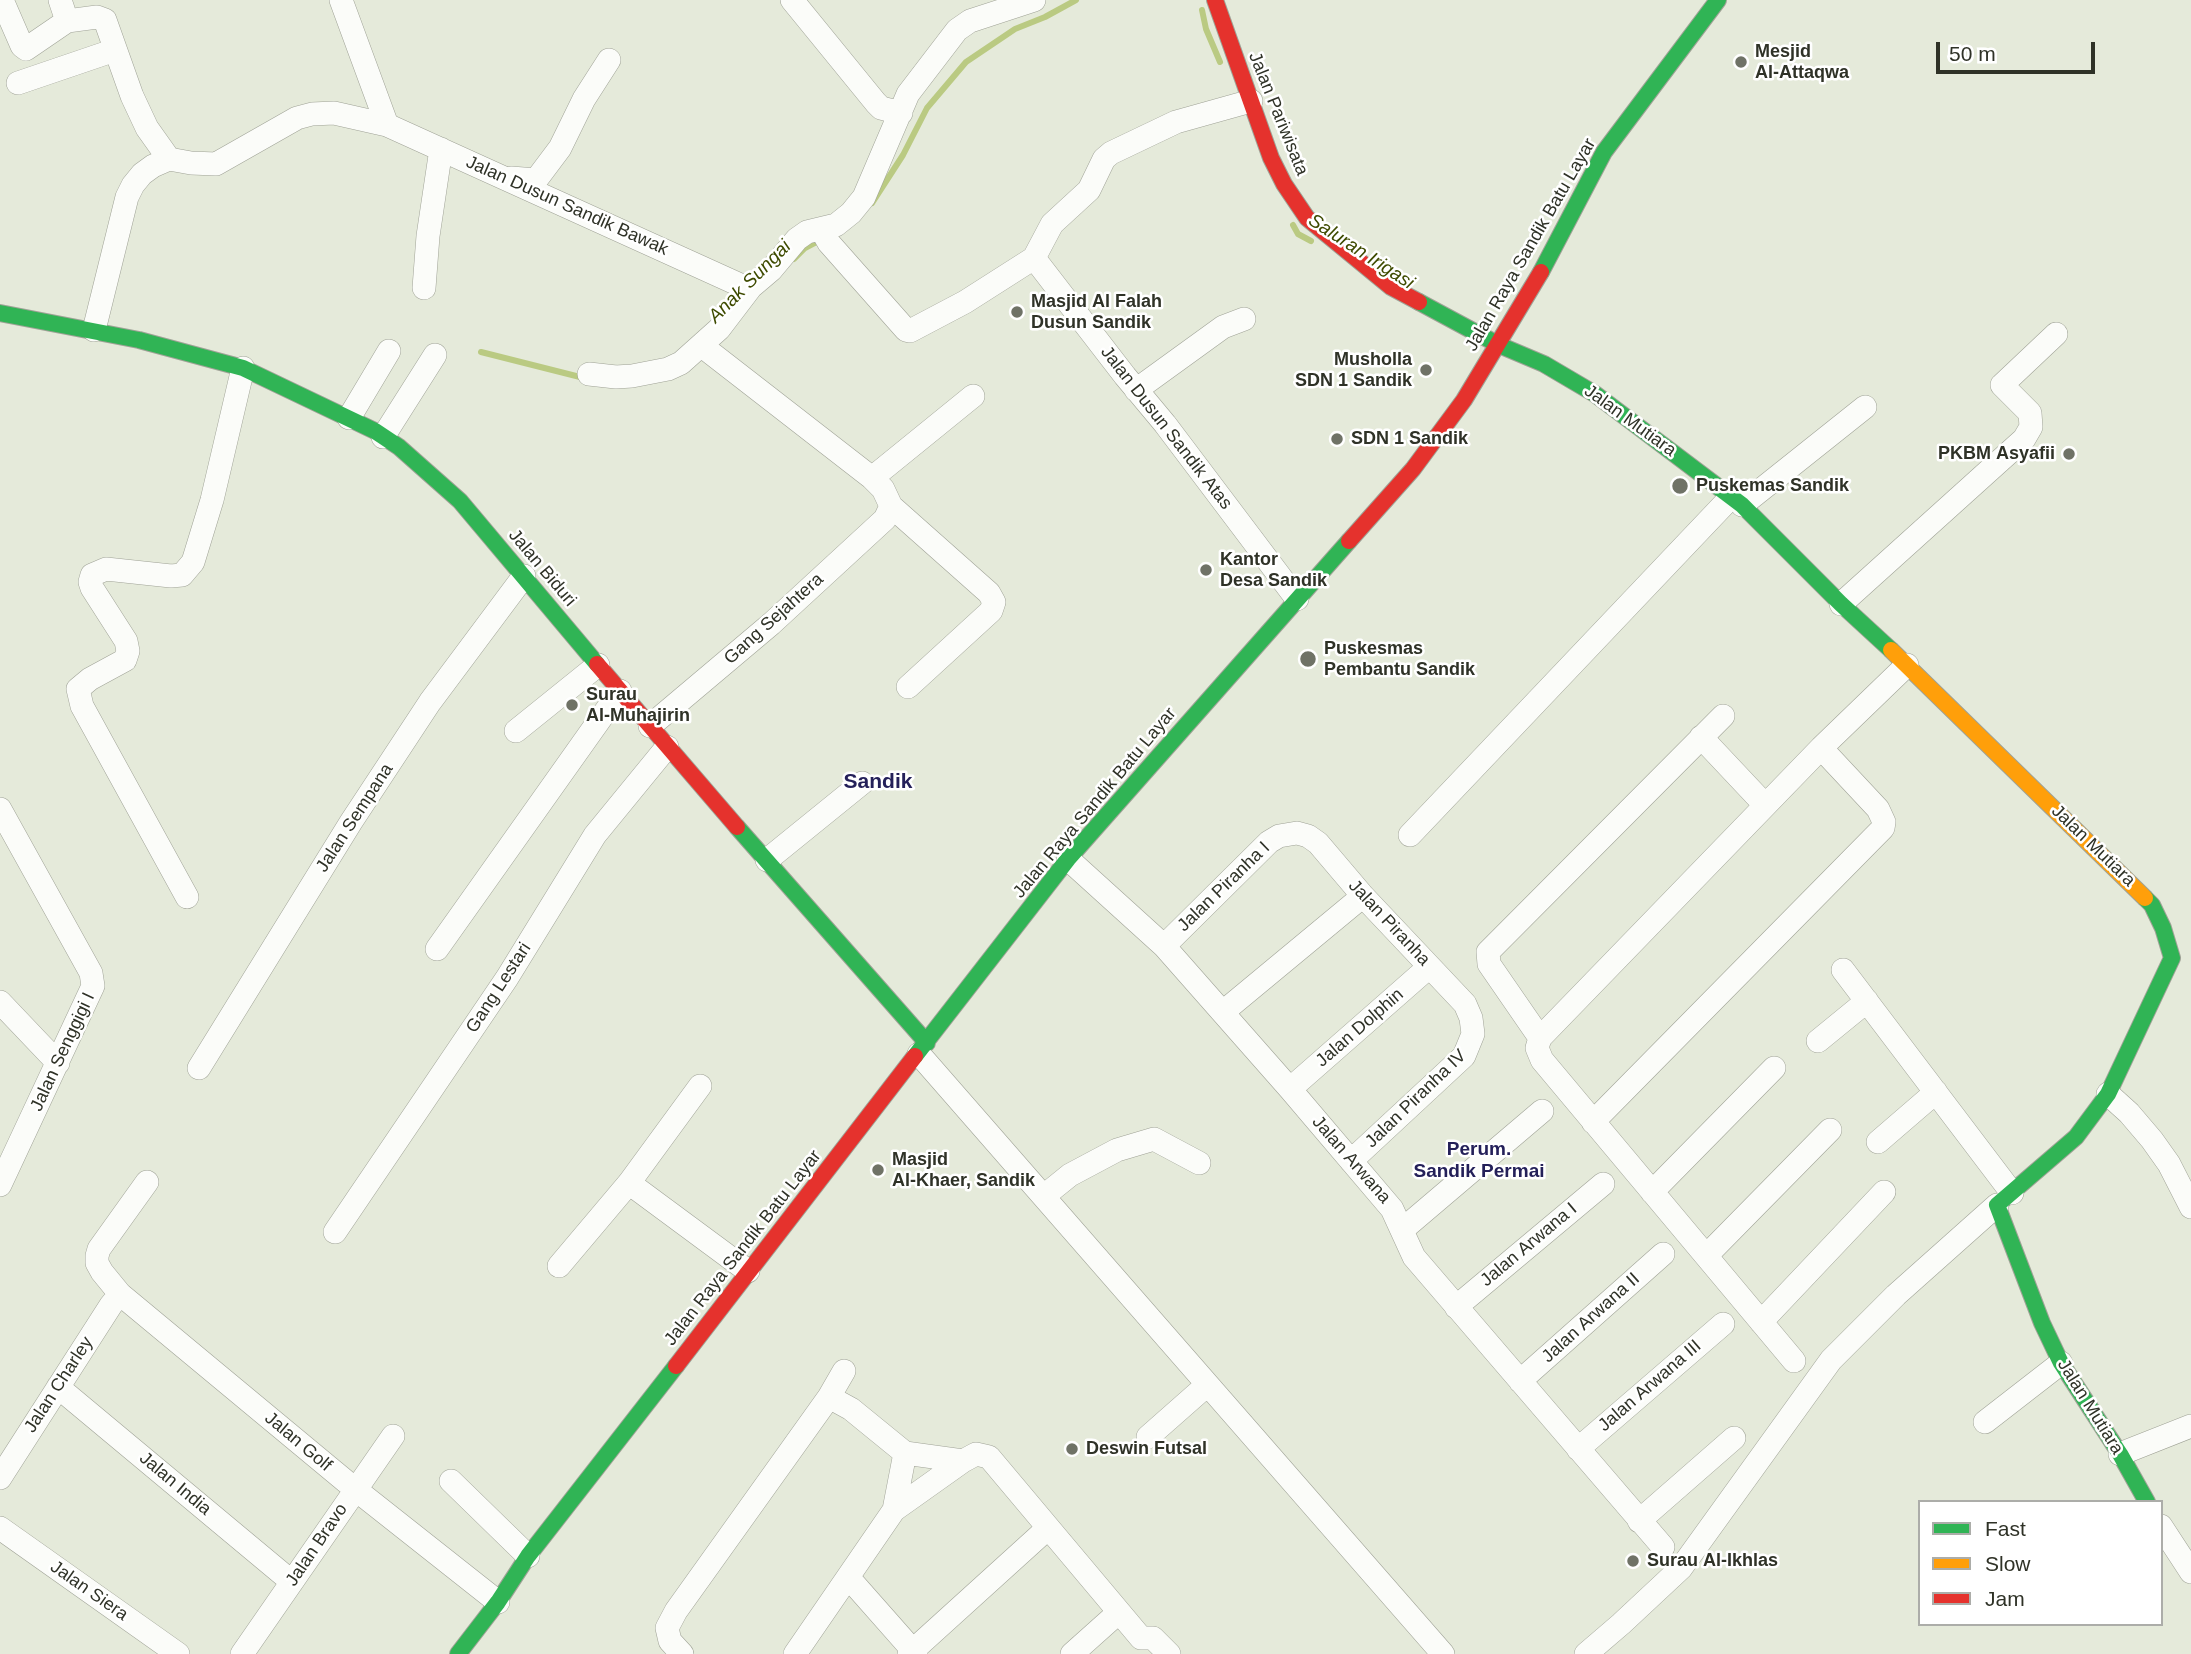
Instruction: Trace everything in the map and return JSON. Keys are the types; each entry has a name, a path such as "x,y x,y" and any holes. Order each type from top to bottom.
{"street":[{"path":"2,0 22,46 26,48 64,11 106,20 132,96 147,128 169,159 153,166 132,185 94,330"},
{"path":"341,0 387,125"},
{"path":"792,0 876,103 881,108 901,113"},
{"path":"825,236 851,214 864,197 913,86 957,30 970,21 1034,0"},
{"name":"Jalan Pariwisata","path":"1216,0 1240,103 1284,184 1307,218 1391,287 1499,345"},
{"name":"Jalan Raya Sandik Batu Layar","path":"458,1654 498,1602 528,1556 1068,859 1413,468 1464,400 1499,345 1530,293 1604,152 1718,0"},
{"path":"19,83 115,50"},
{"path":"504,177 536,180 560,148 584,99 609,60"},
{"path":"589,374 615,377 657,372 681,363 704,348 751,287 807,232 825,236 905,330 910,331 965,302 1034,258 1052,224 1089,190 1104,159 1166,127 1240,103"},
{"name":"Jalan Dusun Sandik Bawak","path":"169,159 216,164 297,118 334,113 387,125 740,285 751,287"},
{"path":"424,288 428,236 441,149"},
{"name":"Jalan Dusun Sandik Atas","path":"1034,258 1136,390 1166,424 1297,599"},
{"name":"Jalan Biduri","path":"0,313 94,330 243,368 349,418 383,437 422,465 460,501 667,747 767,860 923,1048"},
{"path":"1136,390 1223,327 1244,319"},
{"path":"1841,604 2024,439 2031,426 2030,413 2002,385 2056,334"},
{"name":"Jalan Mutiara","path":"1499,345 1544,364 1595,394 1737,501 2144,896 2181,952 2108,1094 2076,1137 2004,1199 2042,1323 2061,1363 2120,1454 2140,1499"},
{"path":"704,348 872,478 883,489 891,506 989,593 994,602 991,611 908,687"},
{"path":"349,418 388,351"},
{"path":"383,437 435,355"},
{"path":"187,897 82,706 78,689 90,679 125,660 128,651 126,641 92,588 92,575 106,569 182,575 193,562 212,500 243,368"},
{"path":"872,478 973,396"},
{"path":"1410,835 1737,501 1865,407"},
{"name":"Gang Sejahtera","path":"650,726 771,624 885,519 891,506"},
{"name":"Jalan Sempana","path":"199,1068 351,822 423,713 524,576"},
{"path":"516,731 598,665"},
{"path":"1794,1361 1542,1060 1537,1048 1540,1038 1765,805 1907,665"},
{"path":"437,948 620,691"},
{"path":"1540,1038 1489,964 1488,952 1723,716"},
{"path":"1701,737 1765,805"},
{"name":"Gang Lestari","path":"335,1232 507,978 595,835 667,747"},
{"path":"1593,1122 1882,828 1884,822 1878,809 1821,748"},
{"path":"767,860 862,783"},
{"name":"Jalan Senggigi I","path":"0,1185 7,1150 58,1063 90,996 93,979 3,821"},
{"name":"Jalan Piranha I","path":"1164,946 1269,842 1291,833 1308,836 1323,850"},
{"name":"Jalan Piranha","path":"1323,850 1363,897 1457,995"},
{"name":"Jalan Arwana","path":"1068,859 1164,946 1290,1089 1392,1209 1414,1257 1663,1546"},
{"path":"1223,1012 1363,897"},
{"name":"Jalan Dolphin","path":"1290,1089 1429,967"},
{"path":"1586,1654 1681,1568 1831,1360 1896,1295 2004,1199 1936,1092 1843,970"},
{"name":"Jalan Piranha IV","path":"1351,1161 1464,1056 1473,1034 1471,1017 1457,995"},
{"path":"1818,1041 1867,1002"},
{"path":"0,1003 58,1063"},
{"path":"923,1048 1207,1385 1443,1654"},
{"path":"1653,1192 1774,1068"},
{"path":"559,1266 629,1183 699,1086"},
{"path":"1878,1142 1936,1092"},
{"path":"2108,1094 2152,1140 2169,1164 2191,1207"},
{"path":"1402,1230 1542,1111"},
{"path":"1707,1255 1830,1130"},
{"path":"1045,1196 1070,1175 1117,1150 1154,1139 1199,1163"},
{"name":"Jalan Golf","path":"147,1182 99,1249 97,1263 120,1294 355,1489 498,1602"},
{"path":"629,1183 748,1271"},
{"name":"Jalan Arwana I","path":"1456,1307 1603,1184"},
{"path":"1761,1322 1884,1192"},
{"name":"Jalan Arwana II","path":"1520,1381 1663,1254"},
{"name":"Jalan Charley","path":"0,1478 120,1294"},
{"name":"Jalan Arwana III","path":"1578,1448 1723,1324"},
{"path":"1985,1422 2061,1363"},
{"path":"682,1654 670,1641 667,1628 676,1611 844,1371"},
{"path":"1148,1437 1207,1385"},
{"name":"Jalan India","path":"58,1387 292,1582"},
{"path":"829,1396 851,1409 905,1453 963,1461"},
{"path":"2120,1454 2191,1426"},
{"name":"Jalan Bravo","path":"242,1654 393,1436"},
{"path":"1639,1521 1734,1438"},
{"path":"894,1510 905,1453"},
{"path":"795,1654 894,1510 976,1454 989,1457 1142,1638 1153,1638 1169,1654"},
{"path":"451,1480 528,1556"},
{"name":"Jalan Siera","path":"0,1528 178,1654"},
{"path":"848,1577 913,1653 1048,1528"},
{"path":"2163,1530 2191,1572"},
{"path":"1072,1654 1119,1612"}],"waterway":[{"name":"Anak Sungai","path":"872,203 903,155 927,108 966,62 1015,29 1076,0"},
{"name":"Saluran Irigasi","path":"1202,10 1206,29 1220,62"},
{"name":"Saluran Irigasi","path":"1293,225 1298,234 1311,241"},
{"name":"Anak Sungai","path":"794,259 805,248 822,239"},
{"name":"Anak Sungai","path":"481,352 584,378"}],"traffic: fast":[{"path":"1541,272 1604,152 1718,0"},
{"path":"1419,302 1499,345 1544,364 1595,394 1742,505 1891,650"},
{"path":"0,313 139,340 243,368 375,431 399,447 460,501 597,664"},
{"path":"915,1056 1068,859 1349,541"},
{"path":"737,827 927,1043"},
{"path":"2145,898 2152,905 2163,928 2172,958 2108,1094 2076,1137 1997,1205 2042,1323 2061,1363 2120,1454 2146,1500"},
{"path":"458,1654 498,1602 528,1556 676,1366"}],"traffic: slow":[{"path":"1891,650 2145,898"}],"traffic: jam":[{"path":"1215,0 1271,158 1284,184 1307,218 1391,287 1419,302"},
{"path":"1349,541 1413,469 1464,400 1541,272"},
{"path":"597,664 737,827"},
{"path":"676,1366 915,1056"}],"place":[{"name":"Mesjid Al-Attaqwa","path":"1741,62"},
{"name":"Masjid Al Falah Dusun Sandik","path":"1017,312"},
{"name":"Musholla SDN 1 Sandik","path":"1426,370"},
{"name":"SDN 1 Sandik","path":"1337,439"},
{"name":"PKBM Asyafii","path":"2069,454"},
{"name":"Puskemas Sandik","path":"1680,486"},
{"name":"Kantor Desa Sandik","path":"1206,570"},
{"name":"Puskesmas Pembantu Sandik","path":"1308,659"},
{"name":"Surau Al-Muhajirin","path":"572,705"},
{"name":"Masjid Al-Khaer, Sandik","path":"878,1170"},
{"name":"Deswin Futsal","path":"1072,1449"},
{"name":"Surau Al-Ikhlas","path":"1633,1561"}],"district":[{"name":"Sandik","path":"878,782"},
{"name":"Perum. Sandik Permai","path":"1479,1161"}]}
